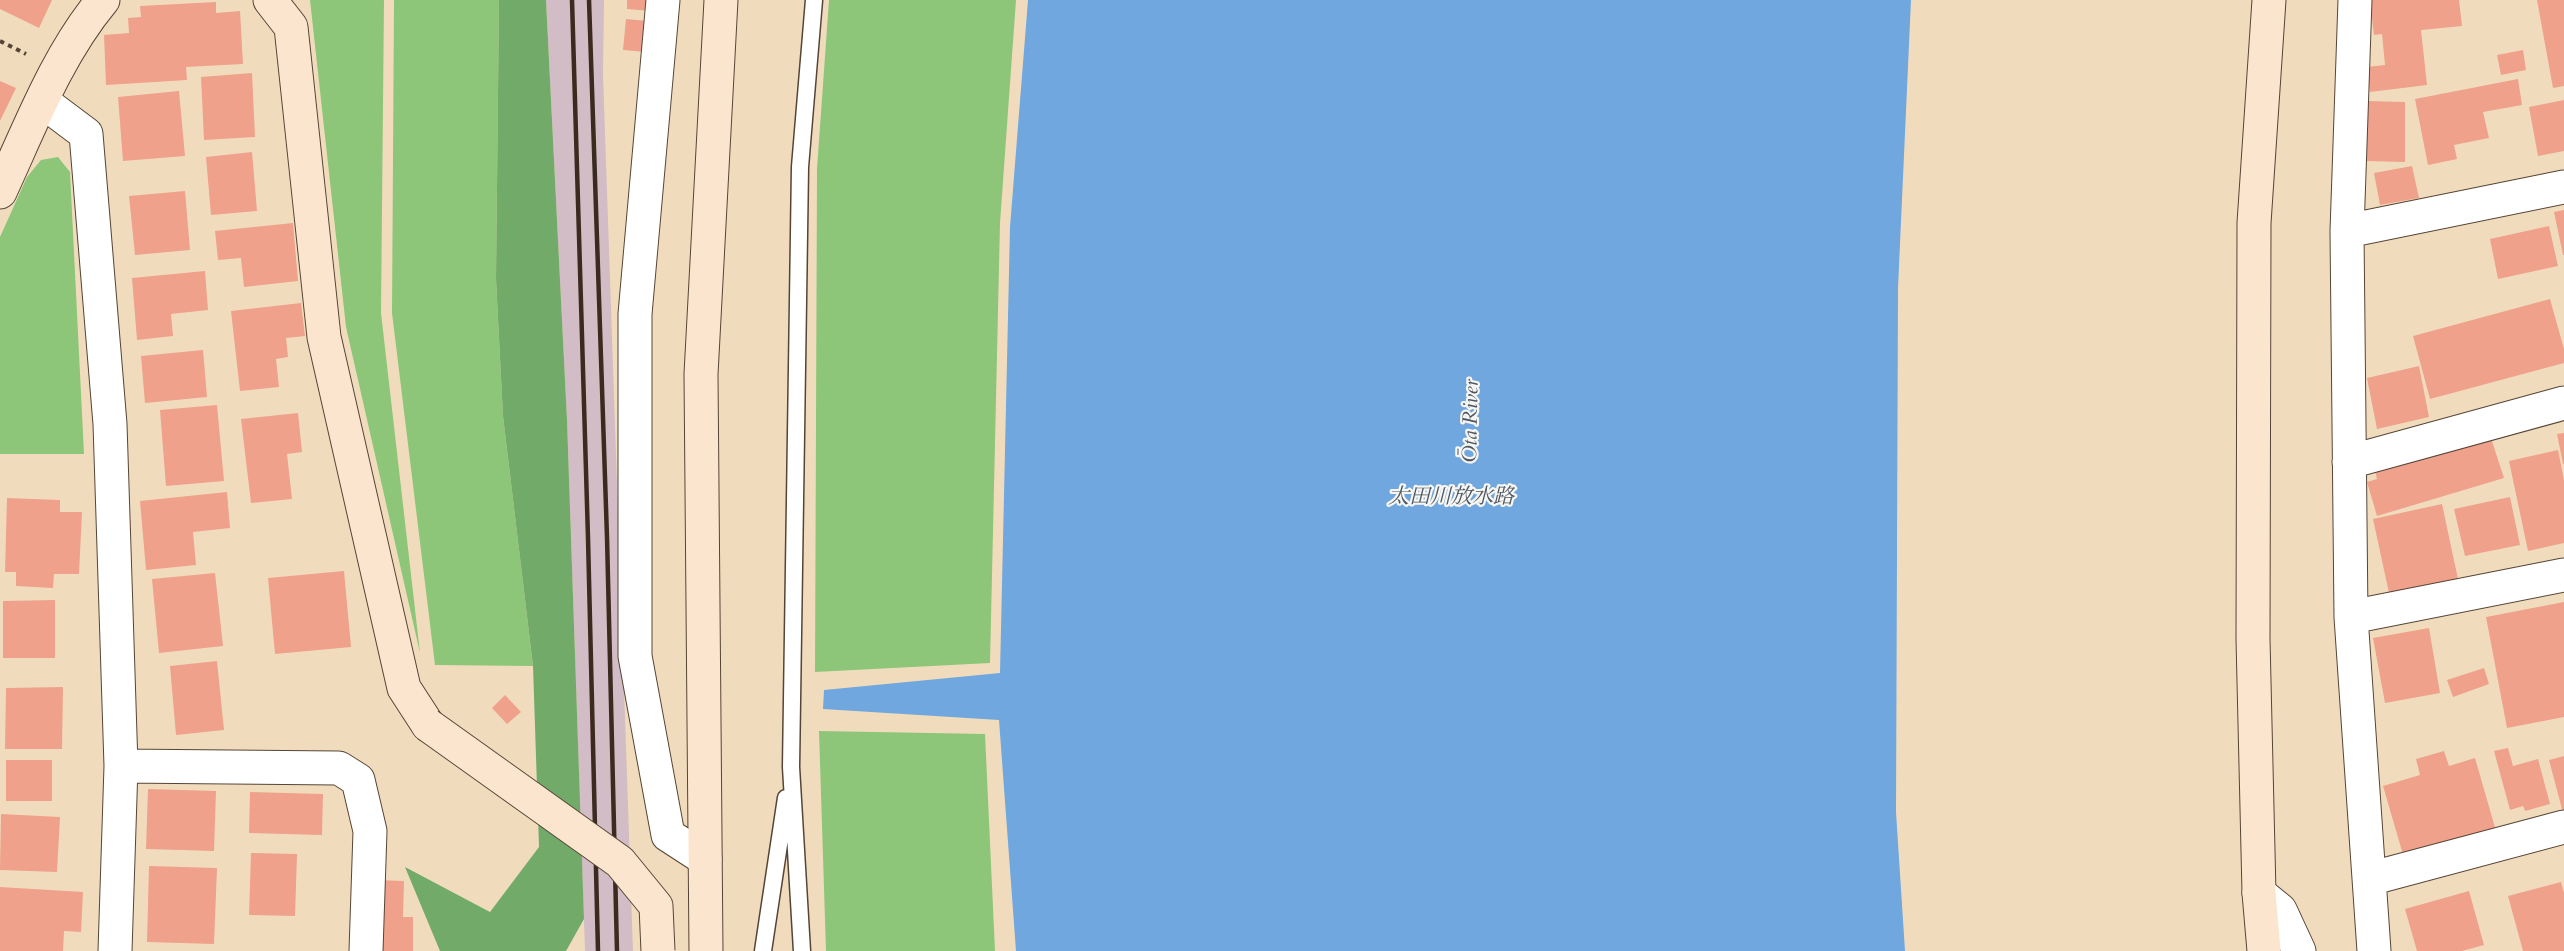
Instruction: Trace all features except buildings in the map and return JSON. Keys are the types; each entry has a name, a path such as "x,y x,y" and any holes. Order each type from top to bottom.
{"street":[{"path":"0,192 42,101 85,22 103,0"},
{"path":"663,0 635,314 635,656 668,835 705,859"},
{"path":"706,951 701,374 720,0"},
{"path":"2264,951 2259,893 2253,639 2254,223 2270,0"},
{"path":"2355,0 2347,231 2351,616 2374,951"},
{"path":"272,1 291,27 324,337 404,688 428,724 620,862 656,906 658,951"},
{"path":"42,101 86,134 110,424 121,766 115,951"},
{"path":"2347,231 2564,187"},
{"path":"2349,462 2564,403"},
{"path":"2351,616 2564,575"},
{"path":"121,766 339,768 358,780 370,831 366,951"},
{"path":"2369,879 2564,827"},
{"path":"2259,893 2280,910 2299,951"}],"lane":[{"path":"802,951 791,767 800,166 814,0"},
{"path":"763,951 791,767"}],"shaded area":[{"path":"546,0 604,0 603,74 633,951 585,951 567,420"}],"green space":[{"path":"310,0 384,0 381,313 420,653 346,327"},
{"path":"394,0 499,0 496,279 503,416 533,666 435,665 392,313"},
{"path":"499,0 546,0 567,420 584,919 566,951 440,951 405,867 490,912 539,847 533,666 503,416 496,279"},
{"path":"829,0 1016,0 1000,223 990,663 815,672 817,169"},
{"path":"58,157 70,172 84,454 0,454 0,237 27,177 41,160"},
{"path":"819,731 985,734 995,951 826,951"}],"water":[{"name":"太田川放水路","path":"1028,0 1911,0 1898,288 1896,812 1905,951 1016,951 999,720 823,709 824,690 1000,673 1010,227"}],"railway":[{"path":"572,0 598,951"},
{"path":"589,0 607,537 617,951"}],"water label":[{"name":"Ōta River","path":"1472,421"}]}
